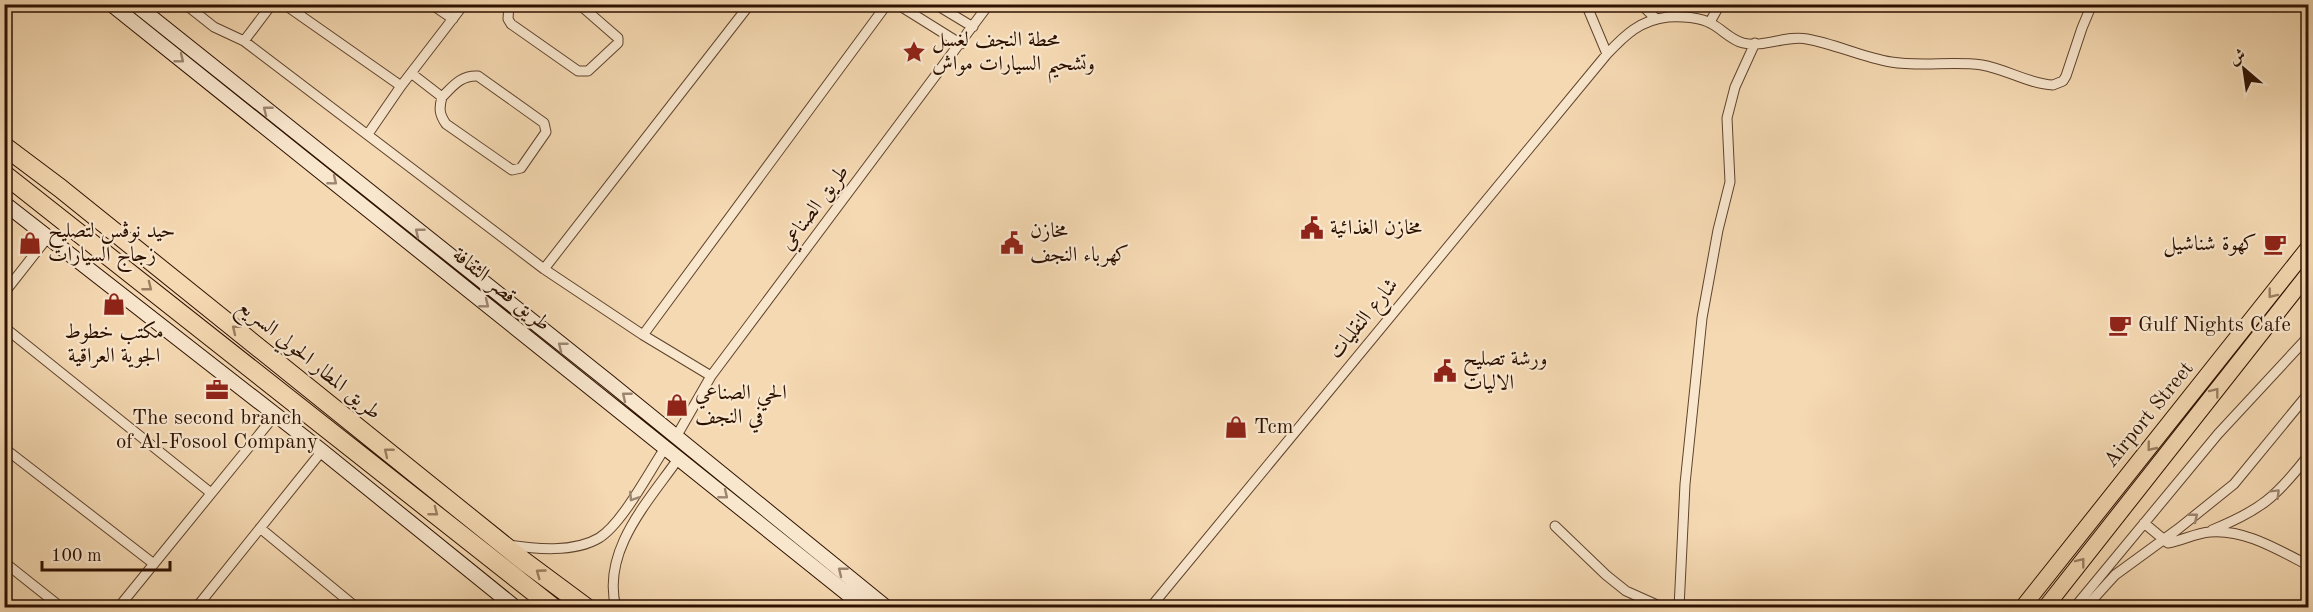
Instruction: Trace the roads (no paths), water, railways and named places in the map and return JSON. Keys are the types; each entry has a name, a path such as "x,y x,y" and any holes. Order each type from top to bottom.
{"highway":[{"name":"طريق المطار الحولي السريع","path":"4,146 60,188 502,544 587,608"},
{"path":"7,177 16,181 25,176 28,166 26,161"},
{"name":"طريق المطار الحولي السريع","path":"7,177 554,608"},
{"path":"46,207 44,197 47,192 60,188"}],"main road":[{"name":"Airport Street","path":"2022,608 2308,248"},
{"name":"Airport Street","path":"2045,608 2308,274"}],"street":[{"name":"طريق قصر الثقافة","path":"111,4 865,608"},
{"path":"185,4 214,27 244,41 544,269 643,335 711,376"},
{"path":"244,41 272,4"},
{"path":"284,4 401,86"},
{"path":"431,4 453,19"},
{"path":"368,134 401,86 464,4"},
{"path":"509,4 508,19 511,24 578,71 583,72 588,71 618,43 618,38 579,4"},
{"path":"544,269 750,4"},
{"path":"643,335 887,4"},
{"path":"897,4 961,44"},
{"path":"935,4 973,27"},
{"name":"طريق الصناعي","path":"676,437 711,376 989,4"},
{"path":"1586,4 1607,54"},
{"path":"1641,4 1656,19 1681,17 1710,22 1735,40 1755,43 1786,38 1804,38 1884,60 1913,64 1982,65 2053,85 2058,84 2066,76 2092,4"},
{"path":"1710,22 1720,4"},
{"name":"طريق قصر الثقافة","path":"138,5 217,71 676,437"},
{"name":"شارع النقليات","path":"1150,608 1607,54 1633,28 1656,19"},
{"path":"1679,608 1685,484 1702,318 1718,230 1730,182 1727,118 1735,87 1755,43"},
{"path":"411,73 442,97"},
{"path":"478,76 543,123 546,132 521,168 512,170 446,124 440,116 439,108 442,97 460,79 478,76"},
{"path":"4,203 322,452 516,608"},
{"path":"4,293 48,237"},
{"path":"4,327 212,493"},
{"path":"2074,608 2218,434 2308,337"},
{"path":"2085,608 2115,575 2221,495 2240,477 2308,394"},
{"path":"118,608 275,415"},
{"path":"641,429 651,417"},
{"path":"676,437 887,608"},
{"path":"4,448 153,564"},
{"path":"502,544 532,548 560,547 584,544 602,536 617,521 665,448"},
{"path":"202,605 260,528 322,452"},
{"path":"2144,523 2163,540 2172,543 2240,519 2277,493 2308,456"},
{"path":"616,608 612,583 617,556 636,519 678,459"},
{"path":"774,536 783,523"},
{"path":"1555,526 1626,591 1664,608"},
{"path":"260,528 357,608"},
{"path":"2207,532 2227,532 2247,537 2308,565"},
{"path":"4,562 62,608"},
{"path":"527,585 537,598 540,608"}],"place":[{"name":"محطة النجف لغسل وتشحيم السيارات مواش","path":"914,52"},
{"name":"مخازن الغذائية","path":"1312,228"},
{"name":"حيد نوڤس لتصليح زجاج السيارات","path":"30,243"},
{"name":"مخازن كهرباء النجف","path":"1012,243"},
{"name":"كهوة شناشيل","path":"2275,244"},
{"name":"مكتب خطوط الجوية العراقية","path":"114,304"},
{"name":"Gulf Nights Cafe","path":"2120,325"},
{"name":"ورشة تصليح الاليات","path":"1445,371"},
{"name":"The second branch of Al-Fosool Company","path":"217,390"},
{"name":"الحي الصناعي في النجف","path":"677,405"},
{"name":"Tcm","path":"1236,427"}]}
